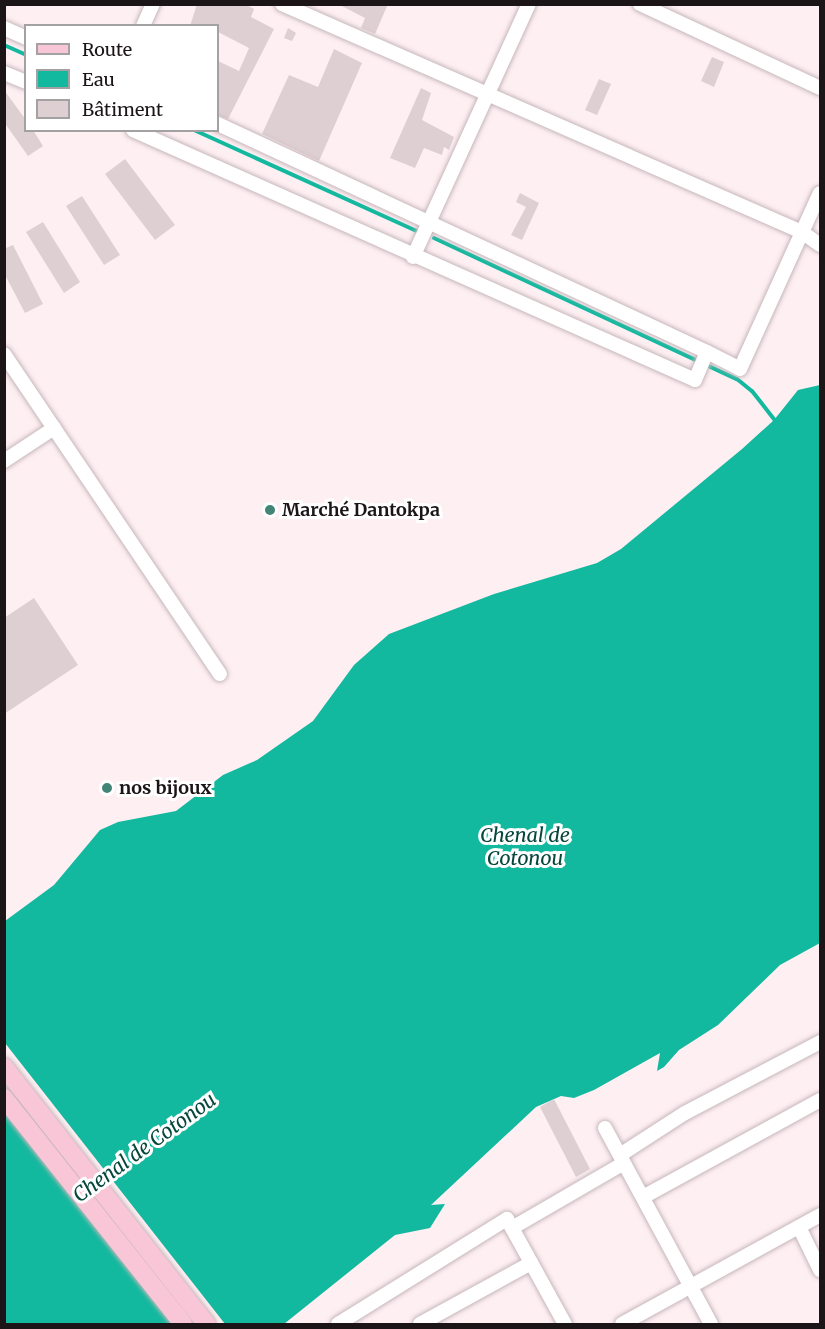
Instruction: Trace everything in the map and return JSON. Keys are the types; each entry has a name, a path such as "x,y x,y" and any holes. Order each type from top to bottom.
{"main road":[{"path":"4,1067 206,1324"},
{"path":"4,1098 183,1324"}],"street":[{"path":"144,24 153,4"},
{"path":"282,4 487,96 802,232 820,244"},
{"path":"413,257 529,4"},
{"path":"640,4 820,88"},
{"path":"4,28 24,37"},
{"path":"4,73 24,81"},
{"path":"219,124 706,351 740,369 820,193"},
{"path":"137,132 413,257 695,380 706,351"},
{"path":"4,354 220,674"},
{"path":"4,461 54,428"},
{"path":"512,1228 622,1159 685,1113 820,1042"},
{"path":"643,1197 820,1100"},
{"path":"605,1128 711,1324"},
{"path":"622,1324 820,1215"},
{"path":"338,1324 507,1219 565,1324"},
{"path":"799,1227 820,1270"},
{"path":"420,1324 531,1263"}],"water":[{"name":"Chenal de Cotonou","path":"820,385 820,943 780,965 718,1025 679,1050 664,1067 657,1071 660,1053 594,1090 574,1098 561,1096 536,1107 431,1205 445,1204 430,1228 395,1235 284,1324 5,1324 5,921 54,885 100,830 118,822 176,811 223,775 257,760 313,721 354,665 389,634 494,594 597,563 621,549 742,449 774,420 798,390"}],"pier":[{"path":"5,1043 225,1324 172,1324 4,1111"}],"building":[{"path":"197,4 245,4 254,9 251,17 274,29 228,119 219,115 219,61 239,71 249,48 219,33 219,24 191,24"},
{"path":"338,4 388,4 375,34 361,28 365,18"},
{"path":"288,28 296,33 292,41 284,38"},
{"path":"334,49 362,63 319,161 262,134 289,75 318,87"},
{"path":"712,57 724,62 714,87 701,81"},
{"path":"599,79 611,84 597,115 585,110"},
{"path":"421,88 431,93 422,120 454,137 449,150 444,147 442,155 424,148 415,168 390,158"},
{"path":"4,90 24,117 24,132 34,132 43,146 28,156 4,122"},
{"path":"125,159 175,225 155,240 105,174"},
{"path":"520,193 539,203 522,240 511,235 526,207 516,202"},
{"path":"82,196 120,255 104,265 66,206"},
{"path":"43,222 80,282 64,293 26,232"},
{"path":"13,245 43,304 25,313 4,273 4,249"},
{"path":"34,598 78,665 4,714 4,618"},
{"path":"554,1099 590,1169 576,1177 540,1107"}],"waterway":[{"path":"4,45 24,54"},
{"path":"198,132 417,231"},
{"path":"434,238 737,379 752,391 776,422"}],"place":[{"name":"Marché Dantokpa","path":"270,510"},
{"name":"nos bijoux","path":"107,788"}]}
